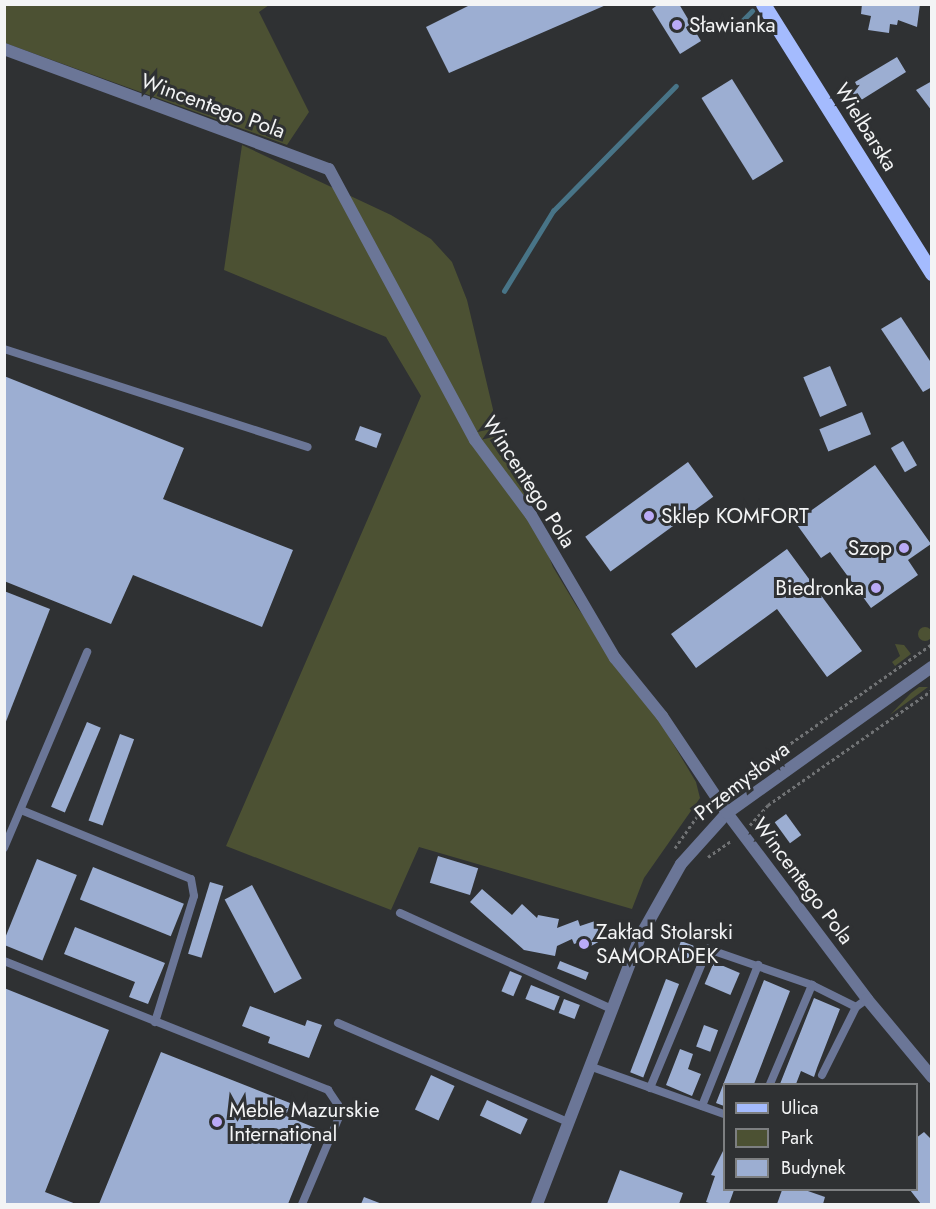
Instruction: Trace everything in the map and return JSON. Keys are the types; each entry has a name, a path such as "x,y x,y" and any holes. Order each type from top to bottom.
{"main road":[{"name":"Wielbarska","path":"763,4 932,273"}],"street":[{"name":"Wincentego Pola","path":"4,49 329,169 475,440 531,515 615,658 662,716 727,813 867,999 931,1075"},
{"name":"Przemysłowa","path":"537,1204 592,1067 641,935 666,885 699,840 727,813 932,667"}],"lane":[{"path":"4,349 308,447"},
{"path":"4,848 8,833 21,810 87,652"},
{"path":"21,810 191,879 194,896 155,1022"},
{"path":"400,913 612,1009"},
{"path":"650,1088 708,949 812,985 856,1007"},
{"path":"4,962 328,1090 335,1096 336,1126 302,1204"},
{"path":"702,1106 758,965"},
{"path":"770,1083 812,985"},
{"path":"822,1075 856,1007 867,999"},
{"path":"338,1023 568,1122"},
{"path":"592,1067 723,1114"}],"path":[{"path":"672,854 694,816 715,795 932,644"},
{"path":"699,865 743,833 768,805 932,690"}],"green space":[{"path":"4,5 269,5 259,12 309,112 287,145 5,43"},
{"path":"242,145 391,215 431,239 452,262 467,300 496,422 553,567 577,607 656,715 696,782 700,798 644,878 632,909 419,847 391,910 226,846 421,396 386,337 224,270"},
{"path":"922,627 928,627 932,634 928,641 922,641 918,637 918,631"},
{"path":"895,644 904,645 911,654 895,666 892,662 900,656"},
{"path":"919,687 928,687 890,715 911,693"}],"building":[{"path":"472,4 606,5 449,73 426,27"},
{"name":"Sławianka","path":"659,4 679,4 701,41 680,54 652,9"},
{"path":"862,4 920,4 917,27 898,20 897,25 890,24 889,33 868,30 871,16 861,14"},
{"path":"897,57 906,72 858,102 851,90 857,86 855,82"},
{"path":"732,79 783,161 753,180 701,98"},
{"path":"932,81 932,111 916,90"},
{"path":"901,317 932,364 932,387 923,392 881,329"},
{"path":"830,366 847,406 820,417 803,377"},
{"path":"4,376 184,448 163,499 293,550 262,627 133,575 111,624 4,581"},
{"path":"862,412 871,434 828,451 819,429"},
{"path":"360,426 382,434 376,448 355,440"},
{"path":"903,441 917,465 905,472 891,448"},
{"name":"Sklep KOMFORT","path":"688,462 713,497 611,571 585,537"},
{"path":"875,465 931,544 908,560 918,575 871,608 830,552 821,558 795,522"},
{"path":"787,549 862,651 827,677 777,609 696,668 671,634"},
{"path":"4,591 50,609 5,724 4,724"},
{"path":"87,722 101,728 65,813 51,807"},
{"path":"120,734 134,739 103,826 89,820"},
{"path":"786,814 801,835 790,843 775,822"},
{"path":"438,856 478,868 470,895 430,883"},
{"path":"37,859 77,875 42,960 4,945"},
{"path":"93,867 184,904 171,936 80,899"},
{"path":"210,882 223,886 201,958 188,954"},
{"path":"252,885 302,979 274,993 225,900"},
{"path":"482,889 512,915 522,904 537,918 538,915 559,919 557,928 578,920 580,926 595,921 602,940 591,946 586,940 574,944 572,939 557,946 555,956 524,950 470,902"},
{"path":"75,927 165,963 148,1004 129,997 135,982 64,954"},
{"path":"681,941 695,946 690,960 676,955"},
{"path":"560,961 589,973 586,980 557,968"},
{"path":"714,962 740,973 730,995 705,984"},
{"path":"510,971 522,976 513,996 501,991"},
{"path":"666,979 679,984 643,1077 630,1072"},
{"path":"764,980 790,991 754,1083 724,1083"},
{"path":"531,985 560,997 554,1011 525,999"},
{"path":"4,988 109,1030 45,1192 76,1204 4,1204"},
{"path":"814,998 840,1009 814,1077 801,1071 796,1083 780,1083"},
{"path":"564,999 580,1005 574,1019 559,1013"},
{"path":"250,1006 305,1026 307,1020 322,1025 309,1058 268,1043 270,1037 242,1026"},
{"path":"704,1025 718,1030 710,1052 696,1047"},
{"path":"680,1049 693,1054 688,1069 701,1074 692,1096 666,1085"},
{"name":"Meble Mazurskie International","path":"161,1052 290,1103 286,1116 318,1129 288,1204 99,1204"},
{"path":"431,1075 455,1086 439,1120 415,1109"},
{"path":"723,1085 723,1106 716,1103"},
{"path":"487,1100 528,1119 521,1134 480,1115"},
{"path":"924,1132 932,1140 932,1204 921,1204 911,1191 918,1191 918,1136"},
{"path":"723,1151 723,1191 734,1191 729,1204 706,1202 715,1176 711,1175"},
{"path":"620,1170 683,1193 679,1204 607,1204"},
{"path":"782,1191 808,1191 825,1197 823,1204 777,1204"},
{"path":"364,1197 382,1204 361,1204"}],"waterway":[{"path":"735,28 752,11"},
{"path":"504,291 553,211 676,86"}],"place":[{"name":"Sławianka","path":"677,25"},
{"name":"Sklep KOMFORT","path":"649,516"},
{"name":"Szop","path":"904,548"},
{"name":"Biedronka","path":"876,588"},
{"name":"Zakład Stolarski SAMORADEK","path":"584,944"},
{"name":"Meble Mazurskie International","path":"217,1122"}]}
